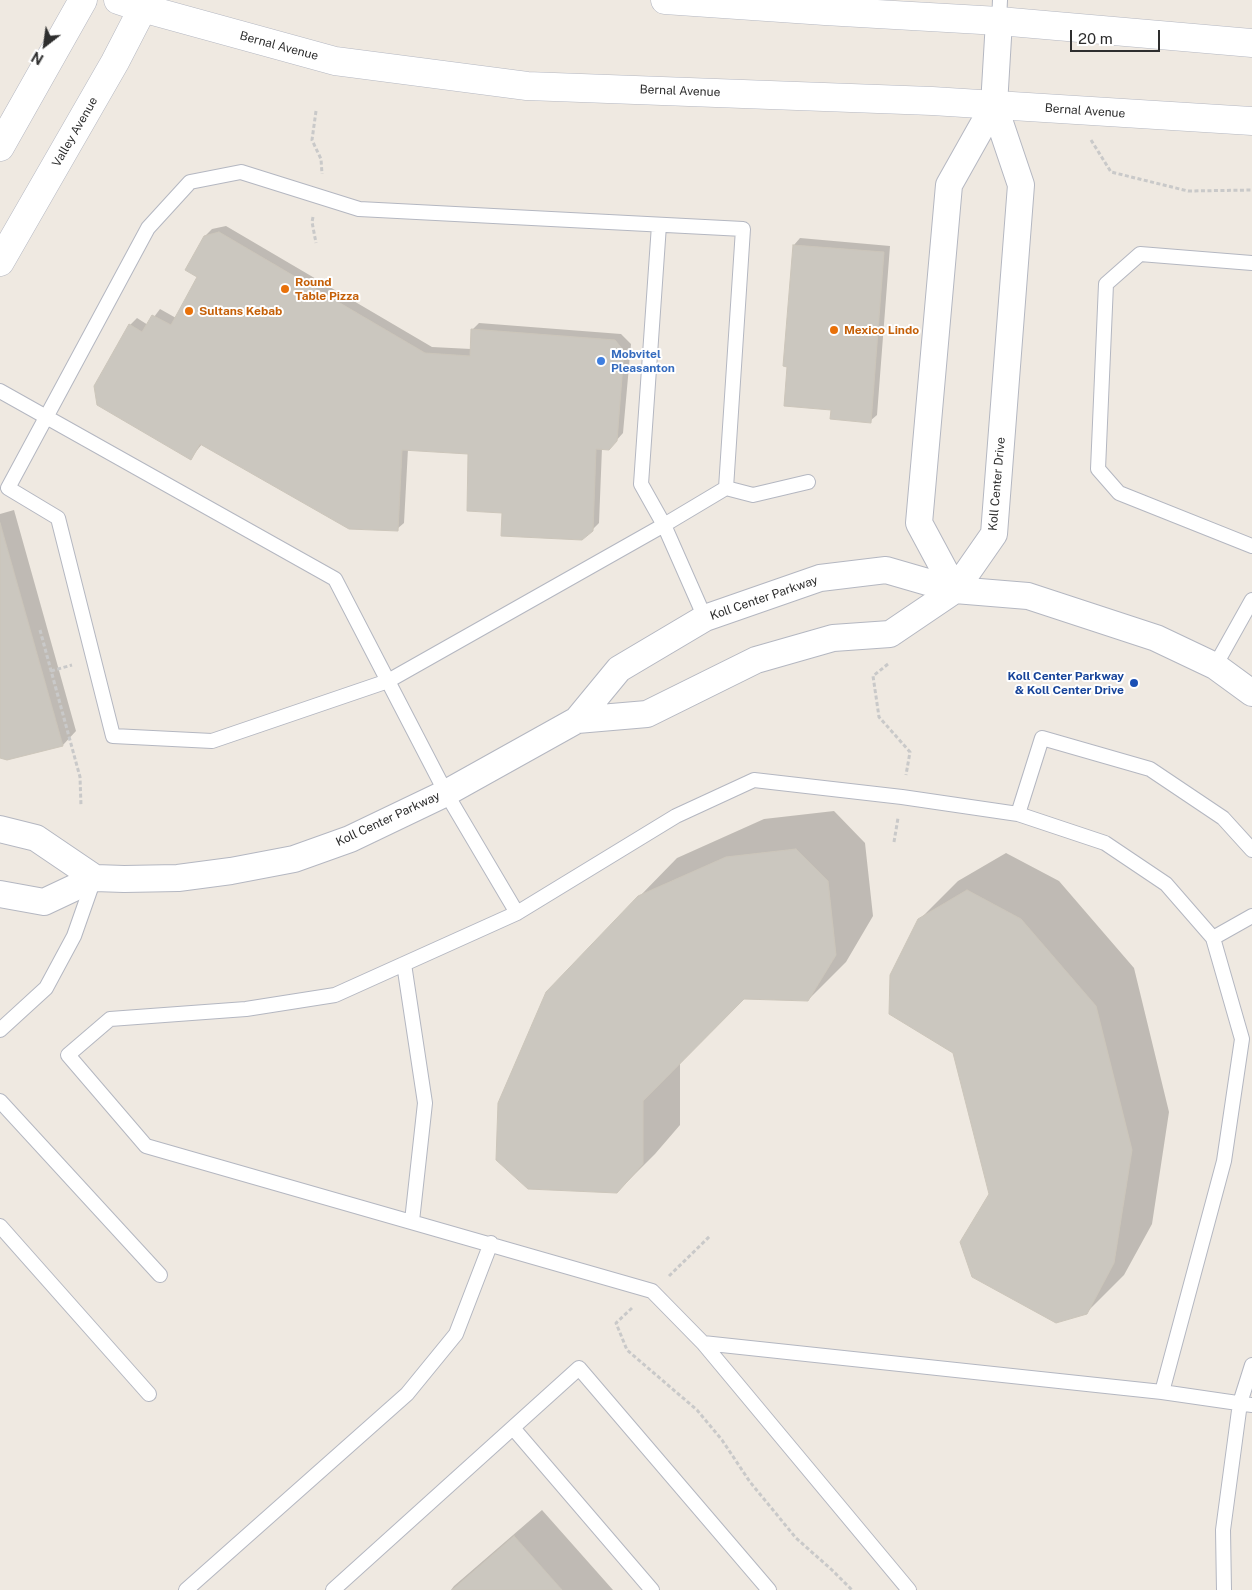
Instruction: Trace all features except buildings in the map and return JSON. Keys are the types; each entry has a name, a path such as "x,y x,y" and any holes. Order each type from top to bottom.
{"main road":[{"path":"0,147 83,0"},
{"path":"665,0 999,10 1252,43"},
{"name":"Bernal Avenue","path":"136,3 335,61 527,86 747,93 994,105 1252,121"},
{"name":"Valley Avenue","path":"0,262 115,62 136,3"}],"street":[{"name":"Koll Center Drive","path":"994,105 949,185 919,523 955,590 994,534 1021,185 994,105 999,10"},
{"name":"Koll Center Parkway","path":"0,894 44,902 94,878 178,878 231,871 294,859 350,839 446,793 578,720 619,669 705,618 820,578 886,570 955,590 1028,596 1156,638 1215,666 1252,692"},
{"name":"Koll Center Parkway","path":"578,720 647,714 756,660 833,638 890,634 955,590"},
{"path":"0,828 36,838 94,878"}],"lane":[{"path":"726,488 743,229 359,209 241,172 190,182 148,228 8,488 58,518 113,736 212,741 388,681 726,488 753,495 808,482"},
{"path":"659,225 641,484 664,525 705,618"},
{"path":"1252,263 1140,254 1106,284 1098,470 1119,493 1252,546"},
{"path":"0,391 335,579 446,793 517,913"},
{"path":"1215,666 1252,600"},
{"path":"1018,814 1042,738 1150,769 1223,818 1252,850"},
{"path":"909,1590 703,1343 652,1291 491,1243 146,1146 68,1055 110,1019 246,1009 335,995 517,913 676,816 754,780 902,797 1018,814 1105,843 1166,884 1213,938 1242,1039 1224,1161 1162,1392"},
{"path":"0,1030 46,988 74,936 94,878"},
{"path":"1213,938 1252,916"},
{"path":"404,964 425,1103 412,1221"},
{"path":"0,1100 160,1274"},
{"path":"0,1226 149,1394"},
{"path":"186,1590 407,1394 456,1334 491,1243"},
{"path":"703,1343 1162,1392 1246,1404"},
{"path":"1224,1590 1223,1530 1252,1365"},
{"path":"333,1590 579,1368 770,1590"},
{"path":"513,1428 652,1590"}],"path":[{"path":"1072,110 1112,172 1188,191 1252,190"},
{"path":"40,630 80,777 81,806"},
{"path":"892,660 873,676 879,717 910,752 894,842"},
{"path":"710,1236 616,1323 627,1350 698,1410 722,1440 750,1482 796,1538 852,1590"}],"place":[{"name":"Round Table Pizza","path":"285,289"},
{"name":"Sultans Kebab","path":"189,311"},
{"name":"Mexico Lindo","path":"834,330"},
{"name":"Mobvitel Pleasanton","path":"601,361"},
{"name":"Koll Center Parkway & Koll Center Drive","path":"1134,683"}]}
